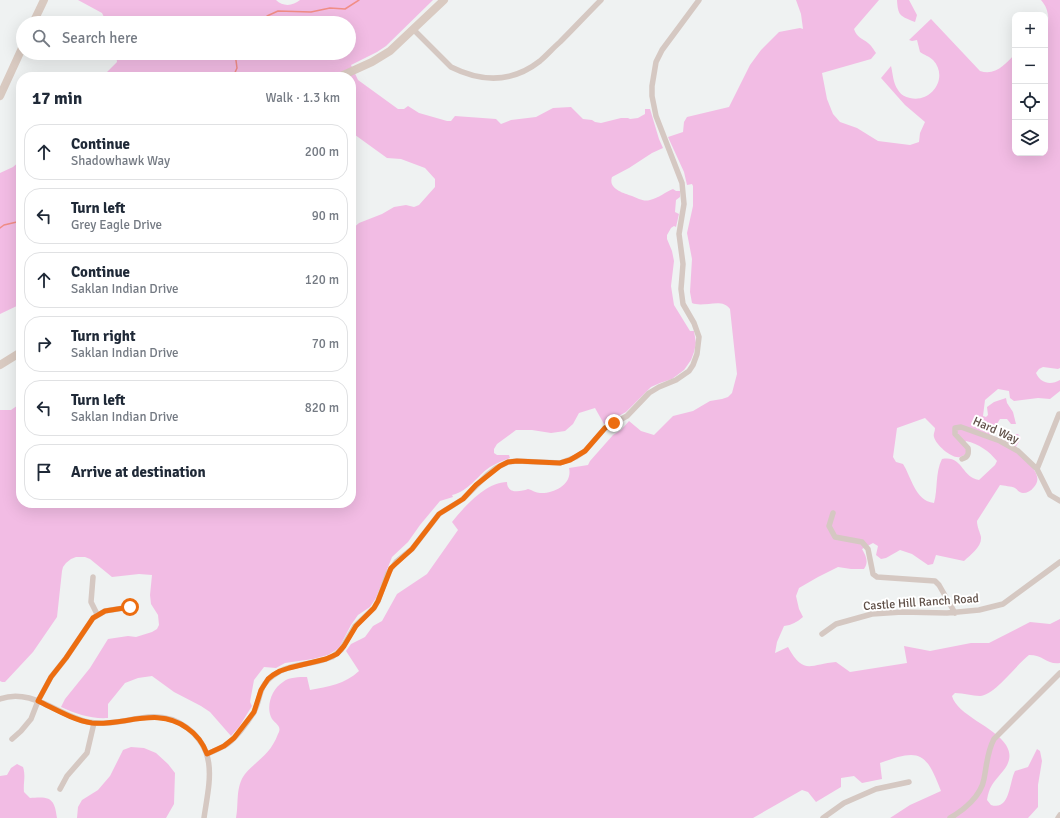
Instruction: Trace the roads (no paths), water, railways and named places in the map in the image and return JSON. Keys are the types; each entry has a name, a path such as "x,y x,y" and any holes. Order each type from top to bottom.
{"street":[{"path":"37,16 44,0"},
{"path":"350,72 381,57 414,29 444,0"},
{"path":"414,29 451,67 478,77 492,79 508,77 525,71 540,61 601,0"},
{"path":"207,754 224,746 234,738 254,712 261,690 268,679 273,675 289,668 332,657 341,650 358,623 374,608 391,568 412,549 439,514 463,499 487,475 496,468 508,462 560,463 576,457 585,451 605,428 627,416 658,387 676,380 689,371 693,365 697,354 699,337 694,323 683,304 681,289 683,264 679,234 684,204 684,193 680,175 656,116 652,96 652,86 655,67 662,50 699,0"},
{"path":"0,96 17,60"},
{"path":"0,365 16,355"},
{"path":"1060,414 1038,469 1050,496 1060,502"},
{"name":"Hard Way","path":"962,460 966,458 968,454 968,448 955,434 955,428 961,427 1000,441 1018,451 1038,469"},
{"path":"833,513 829,526 836,537 862,542 868,549 872,574 876,577 935,581 940,585 955,613"},
{"name":"Castle Hill Ranch Road","path":"822,634 836,624 872,614 902,612 955,613 978,610 1003,604 1060,562"},
{"path":"93,577 91,602 98,614"},
{"path":"12,739 31,719 38,701 51,677 66,658 93,618 98,614 113,609 130,607"},
{"path":"950,818 972,802 984,781 989,749 994,739 1060,673"},
{"path":"0,699 18,696 29,698 78,719 94,723 158,717 183,724 199,739 207,754 210,769 210,783 204,818"},
{"path":"60,789 67,776 87,753 94,723"},
{"path":"823,818 844,803 876,789 909,782"}],"waterway":[{"path":"267,16 278,11 311,12 330,8 345,9 359,0"},
{"path":"235,72 237,68 236,60"},
{"path":"0,228 4,225 16,222"}]}
